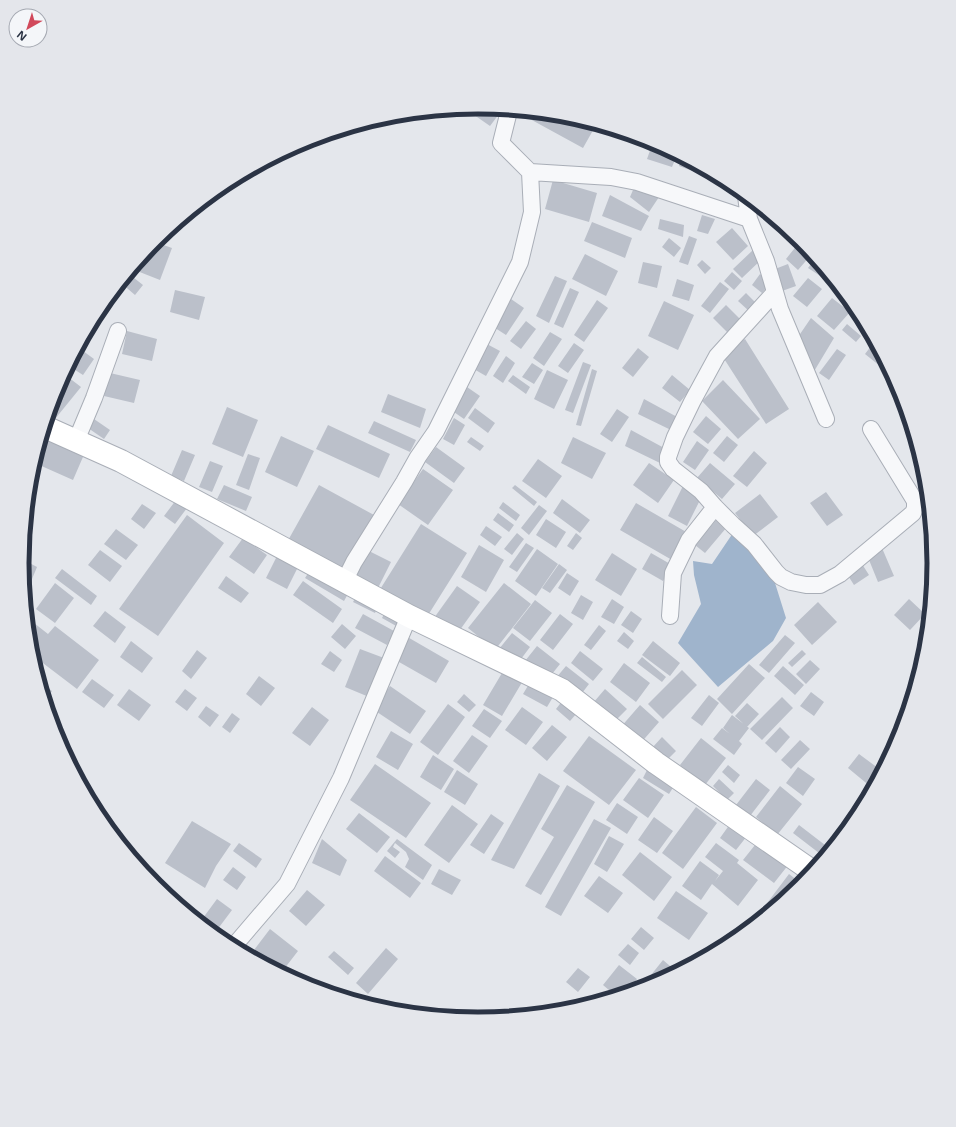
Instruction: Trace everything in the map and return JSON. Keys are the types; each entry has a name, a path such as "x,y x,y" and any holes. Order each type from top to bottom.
{"street":[{"path":"508,115 501,143 530,172 611,177 638,182 749,219"},
{"path":"344,582 354,562 436,431 520,262 532,212 530,172"},
{"path":"747,204 749,219 766,260 780,309 826,419"},
{"path":"775,292 718,356 692,402 675,437 668,457 668,462 673,469 701,491 715,507 754,544 781,577 790,582 806,585 820,585 840,574 913,513 915,508 915,501 872,429"},
{"path":"76,441 94,398 118,331"},
{"path":"50,429 121,461 409,616 562,690 656,763 808,868"},
{"path":"670,616 673,573 689,540 715,507"},
{"path":"237,942 287,884 341,778 409,616"}],"water":[{"path":"735,530 757,550 775,583 786,618 773,641 718,687 678,643 701,604 694,575 693,561 712,564"}],"building":[{"path":"473,114 498,115 490,126"},
{"path":"526,117 566,123 593,130 583,148"},
{"path":"650,149 675,160 672,167 647,159"},
{"path":"680,163 699,173 679,166"},
{"path":"553,180 597,193 589,222 545,209"},
{"path":"636,183 661,194 649,212 630,197"},
{"path":"610,195 649,216 641,231 602,216"},
{"path":"702,215 715,219 708,234 697,231"},
{"path":"660,219 684,225 683,237 658,229"},
{"path":"592,222 632,238 625,258 584,241"},
{"path":"732,228 748,246 733,260 716,242"},
{"path":"689,236 697,239 688,265 679,262"},
{"path":"669,238 681,248 674,257 662,247"},
{"path":"162,245 172,248 160,280 137,271"},
{"path":"796,247 808,259 798,270 786,259"},
{"path":"753,250 762,259 742,278 733,269"},
{"path":"585,254 618,271 606,296 572,279"},
{"path":"702,260 711,268 705,274 697,265"},
{"path":"643,262 662,266 657,288 638,283"},
{"path":"812,263 826,280 808,268"},
{"path":"788,264 796,286 782,291 775,269"},
{"path":"732,272 742,281 734,290 724,281"},
{"path":"760,274 771,282 762,293 752,285"},
{"path":"555,276 567,281 549,323 536,316"},
{"path":"132,277 143,285 135,295 125,286"},
{"path":"808,278 822,289 807,307 793,296"},
{"path":"677,279 694,285 689,301 672,296"},
{"path":"720,282 729,289 710,313 701,306"},
{"path":"570,288 579,292 563,328 554,324"},
{"path":"175,290 205,297 199,320 170,312"},
{"path":"746,293 756,303 749,311 738,301"},
{"path":"832,298 850,312 834,330 817,316"},
{"path":"511,299 524,308 506,335 492,326"},
{"path":"597,300 608,308 584,342 574,335"},
{"path":"664,301 694,315 678,350 648,336"},
{"path":"726,305 743,322 731,336 713,318"},
{"path":"811,318 834,338 813,373 798,337"},
{"path":"526,321 536,329 521,349 510,341"},
{"path":"847,324 861,336 856,342 842,330"},
{"path":"127,331 157,339 152,361 122,354"},
{"path":"550,332 562,339 544,366 533,358"},
{"path":"745,339 789,409 766,424 721,354"},
{"path":"485,343 500,351 486,376 472,368"},
{"path":"574,343 584,350 568,373 558,366"},
{"path":"871,346 881,365 880,366 865,354"},
{"path":"638,348 649,357 633,377 622,368"},
{"path":"837,349 846,355 829,380 819,373"},
{"path":"83,351 94,359 83,375 73,369"},
{"path":"506,356 515,363 503,383 493,376"},
{"path":"583,362 591,365 573,413 565,410"},
{"path":"532,363 543,370 534,384 522,377"},
{"path":"592,369 597,371 581,426 576,425"},
{"path":"547,370 568,380 554,409 534,399"},
{"path":"110,373 140,380 134,403 104,396"},
{"path":"513,375 530,387 526,394 508,381"},
{"path":"672,375 690,390 680,402 662,388"},
{"path":"69,378 81,387 55,419 53,418"},
{"path":"723,380 760,419 738,439 702,401"},
{"path":"467,387 480,396 464,419 451,410"},
{"path":"388,394 426,409 420,428 381,412"},
{"path":"644,399 679,418 673,431 638,414"},
{"path":"227,407 258,420 243,457 212,444"},
{"path":"475,408 495,423 488,433 468,418"},
{"path":"617,409 629,417 612,442 600,434"},
{"path":"706,416 721,429 708,444 693,432"},
{"path":"454,418 465,425 454,445 443,439"},
{"path":"94,419 110,430 104,439 88,428"},
{"path":"374,421 416,440 410,452 368,433"},
{"path":"328,425 390,454 379,478 316,449"},
{"path":"631,430 666,449 660,463 625,446"},
{"path":"50,434 86,450 73,480 40,465 44,449"},
{"path":"281,436 314,451 297,487 265,472"},
{"path":"727,436 738,445 724,462 713,453"},
{"path":"471,437 484,446 480,451 467,442"},
{"path":"573,437 606,453 592,479 561,463"},
{"path":"697,441 709,450 695,470 683,462"},
{"path":"436,447 465,468 454,483 425,462"},
{"path":"182,450 195,455 184,481 171,476"},
{"path":"754,451 767,463 747,487 733,476"},
{"path":"248,454 260,458 249,490 236,485"},
{"path":"538,459 562,476 546,498 522,481"},
{"path":"210,461 223,466 212,492 199,487"},
{"path":"649,463 674,480 658,503 633,485"},
{"path":"710,463 735,484 722,499 697,478"},
{"path":"423,469 453,490 428,525 398,504"},
{"path":"224,485 252,497 246,511 217,499"},
{"path":"319,485 374,515 342,575 286,544"},
{"path":"515,485 537,502 534,506 512,488"},
{"path":"683,486 702,496 687,526 668,516"},
{"path":"826,492 843,515 827,526 810,503"},
{"path":"760,494 778,517 753,536 735,513"},
{"path":"562,499 590,520 580,533 553,513"},
{"path":"176,500 187,508 175,524 164,516"},
{"path":"503,502 520,515 516,521 499,508"},
{"path":"636,503 688,533 672,560 620,530"},
{"path":"142,504 156,513 144,529 131,519"},
{"path":"539,505 547,511 529,535 521,528"},
{"path":"498,513 514,525 509,532 493,520"},
{"path":"187,515 224,543 158,636 119,609"},
{"path":"546,519 566,532 556,548 536,535"},
{"path":"717,519 727,527 705,553 695,545"},
{"path":"421,524 467,553 425,620 379,591"},
{"path":"486,526 502,537 495,546 480,535"},
{"path":"116,529 138,545 126,560 104,544"},
{"path":"517,533 524,539 512,555 504,549"},
{"path":"576,533 582,538 573,550 567,546"},
{"path":"243,538 267,555 254,574 229,557"},
{"path":"526,543 534,548 517,572 509,567"},
{"path":"479,545 504,560 486,592 461,577"},
{"path":"882,548 894,576 878,582 867,555"},
{"path":"537,549 558,564 536,596 515,581"},
{"path":"100,550 122,566 110,582 88,565"},
{"path":"367,550 391,562 376,592 353,581"},
{"path":"612,553 637,569 621,596 595,580"},
{"path":"651,553 672,565 663,581 642,569"},
{"path":"278,554 299,565 287,589 266,578"},
{"path":"29,563 37,567 30,585"},
{"path":"559,564 567,570 550,593 542,588"},
{"path":"862,564 869,575 854,585 847,574"},
{"path":"62,569 97,596 91,605 55,578"},
{"path":"311,569 349,592 344,601 305,578"},
{"path":"567,573 579,581 570,596 558,588"},
{"path":"226,576 249,593 241,603 218,588"},
{"path":"303,581 342,609 333,623 293,595"},
{"path":"55,583 74,598 55,623 36,609"},
{"path":"504,583 531,604 495,650 468,628"},
{"path":"457,586 480,602 457,634 434,618"},
{"path":"359,591 380,602 375,613 353,602"},
{"path":"581,595 593,602 583,620 571,613"},
{"path":"612,599 624,607 614,624 601,617"},
{"path":"909,599 924,613 924,615 910,630 894,615"},
{"path":"535,600 552,613 530,641 513,628"},
{"path":"818,602 837,622 812,645 794,625"},
{"path":"388,606 405,615 398,627 382,618"},
{"path":"105,611 126,627 115,643 93,626"},
{"path":"631,611 642,619 633,633 621,625"},
{"path":"363,614 394,631 387,645 355,628"},
{"path":"560,614 573,624 553,650 540,640"},
{"path":"34,623 48,634 55,626 99,660 77,689 40,661"},
{"path":"342,624 356,636 345,649 331,637"},
{"path":"599,625 606,631 591,650 584,645"},
{"path":"624,632 634,641 628,649 617,641"},
{"path":"512,633 530,647 518,663 499,649"},
{"path":"404,635 449,661 436,683 392,658"},
{"path":"785,635 795,643 769,673 759,665"},
{"path":"131,641 153,658 142,673 120,657"},
{"path":"653,641 680,663 670,676 642,655"},
{"path":"537,646 560,664 548,679 525,661"},
{"path":"360,649 384,658 369,697 345,687"},
{"path":"197,650 207,658 191,679 182,671"},
{"path":"802,650 806,654 792,667 788,663"},
{"path":"330,651 342,660 334,672 321,664"},
{"path":"580,651 603,669 593,681 571,663"},
{"path":"642,657 666,677 662,682 637,663"},
{"path":"810,660 820,669 806,684 796,674"},
{"path":"624,663 650,683 636,702 610,682"},
{"path":"749,664 765,678 732,714 717,699"},
{"path":"566,666 589,684 579,697 556,678"},
{"path":"783,666 804,685 795,695 774,676"},
{"path":"505,668 524,679 502,716 483,705"},
{"path":"682,670 697,685 663,719 648,704"},
{"path":"259,676 275,688 261,706 246,694"},
{"path":"92,679 114,695 104,708 82,692"},
{"path":"532,679 556,692 547,707 523,694"},
{"path":"390,686 426,711 410,734 374,710"},
{"path":"46,687 52,691 49,695"},
{"path":"129,689 151,705 139,721 117,705"},
{"path":"185,689 197,698 187,711 175,702"},
{"path":"605,689 627,709 614,722 593,703"},
{"path":"811,692 824,702 814,716 800,706"},
{"path":"464,694 476,705 469,712 457,702"},
{"path":"709,695 719,703 702,726 691,718"},
{"path":"782,697 793,708 762,740 750,729"},
{"path":"563,700 577,713 570,721 556,709"},
{"path":"747,703 759,714 747,727 735,716"},
{"path":"448,704 465,717 438,755 420,742"},
{"path":"640,705 659,722 639,745 620,728"},
{"path":"206,706 219,715 210,727 198,717"},
{"path":"312,707 329,720 310,746 292,733"},
{"path":"522,707 543,722 526,745 505,730"},
{"path":"484,709 502,721 490,738 472,726"},
{"path":"232,713 240,719 230,733 222,727"},
{"path":"732,715 749,728 739,741 742,744 734,755 713,739 722,728 730,734 723,728"},
{"path":"552,725 567,737 547,761 532,748"},
{"path":"780,727 790,737 776,753 765,743"},
{"path":"391,731 413,744 398,770 376,757"},
{"path":"472,735 488,746 469,773 453,761"},
{"path":"589,736 636,770 609,805 563,771"},
{"path":"662,737 676,751 666,761 652,748"},
{"path":"701,738 726,758 705,785 680,765"},
{"path":"800,740 810,749 791,769 781,760"},
{"path":"859,754 878,768 869,785 848,768"},
{"path":"433,755 454,769 441,790 420,777"},
{"path":"651,762 674,786 669,794 643,778"},
{"path":"375,764 431,803 406,838 350,800"},
{"path":"728,765 740,775 734,783 722,772"},
{"path":"798,767 815,779 803,796 786,783"},
{"path":"457,770 478,784 465,805 444,792"},
{"path":"539,773 560,786 514,869 491,860"},
{"path":"639,778 664,795 648,818 623,800"},
{"path":"719,779 734,793 727,800 713,786"},
{"path":"756,779 770,790 750,816 736,805"},
{"path":"567,785 595,802 541,895 525,886 554,837 541,829"},
{"path":"780,786 802,804 777,835 756,817"},
{"path":"617,803 638,817 627,834 606,820"},
{"path":"452,805 478,824 449,863 424,845"},
{"path":"696,807 717,823 683,869 662,853"},
{"path":"359,813 390,837 377,853 346,829"},
{"path":"491,814 504,823 484,854 470,845"},
{"path":"654,817 673,831 657,853 638,840"},
{"path":"594,819 611,828 561,916 545,907"},
{"path":"192,821 231,844 216,866 205,888 165,863"},
{"path":"730,824 747,836 736,850 720,838"},
{"path":"799,825 825,845 819,853 793,833"},
{"path":"609,836 624,844 607,872 594,864"},
{"path":"322,839 347,860 340,876 312,863"},
{"path":"397,839 432,865 423,880 405,867 409,859 406,852 395,843 393,847 400,852 395,858 387,851"},
{"path":"759,840 789,864 774,883 743,860"},
{"path":"239,843 262,859 256,868 233,851"},
{"path":"716,843 739,860 737,863 758,880 738,906 712,884 701,900 682,886 700,861 719,875 715,881 723,871 705,857"},
{"path":"640,852 672,877 654,901 622,875"},
{"path":"385,856 421,883 410,898 374,871"},
{"path":"233,867 246,877 237,890 223,880"},
{"path":"439,869 461,880 452,895 431,884"},
{"path":"789,874 796,880 774,901 760,913"},
{"path":"599,876 623,893 608,913 584,896"},
{"path":"307,890 325,905 306,926 289,911"},
{"path":"676,891 708,913 689,940 657,918"},
{"path":"217,899 232,910 218,929 203,918"},
{"path":"641,927 654,938 644,950 631,939"},
{"path":"270,929 298,951 285,968 253,952"},
{"path":"628,944 639,953 630,965 618,955"},
{"path":"386,948 398,959 368,994 356,983"},
{"path":"334,951 354,968 348,975 328,957"},
{"path":"663,960 672,968 650,978 648,979"},
{"path":"619,965 637,979 632,985 611,992 603,985"},
{"path":"578,968 590,977 578,992 566,982"}]}
